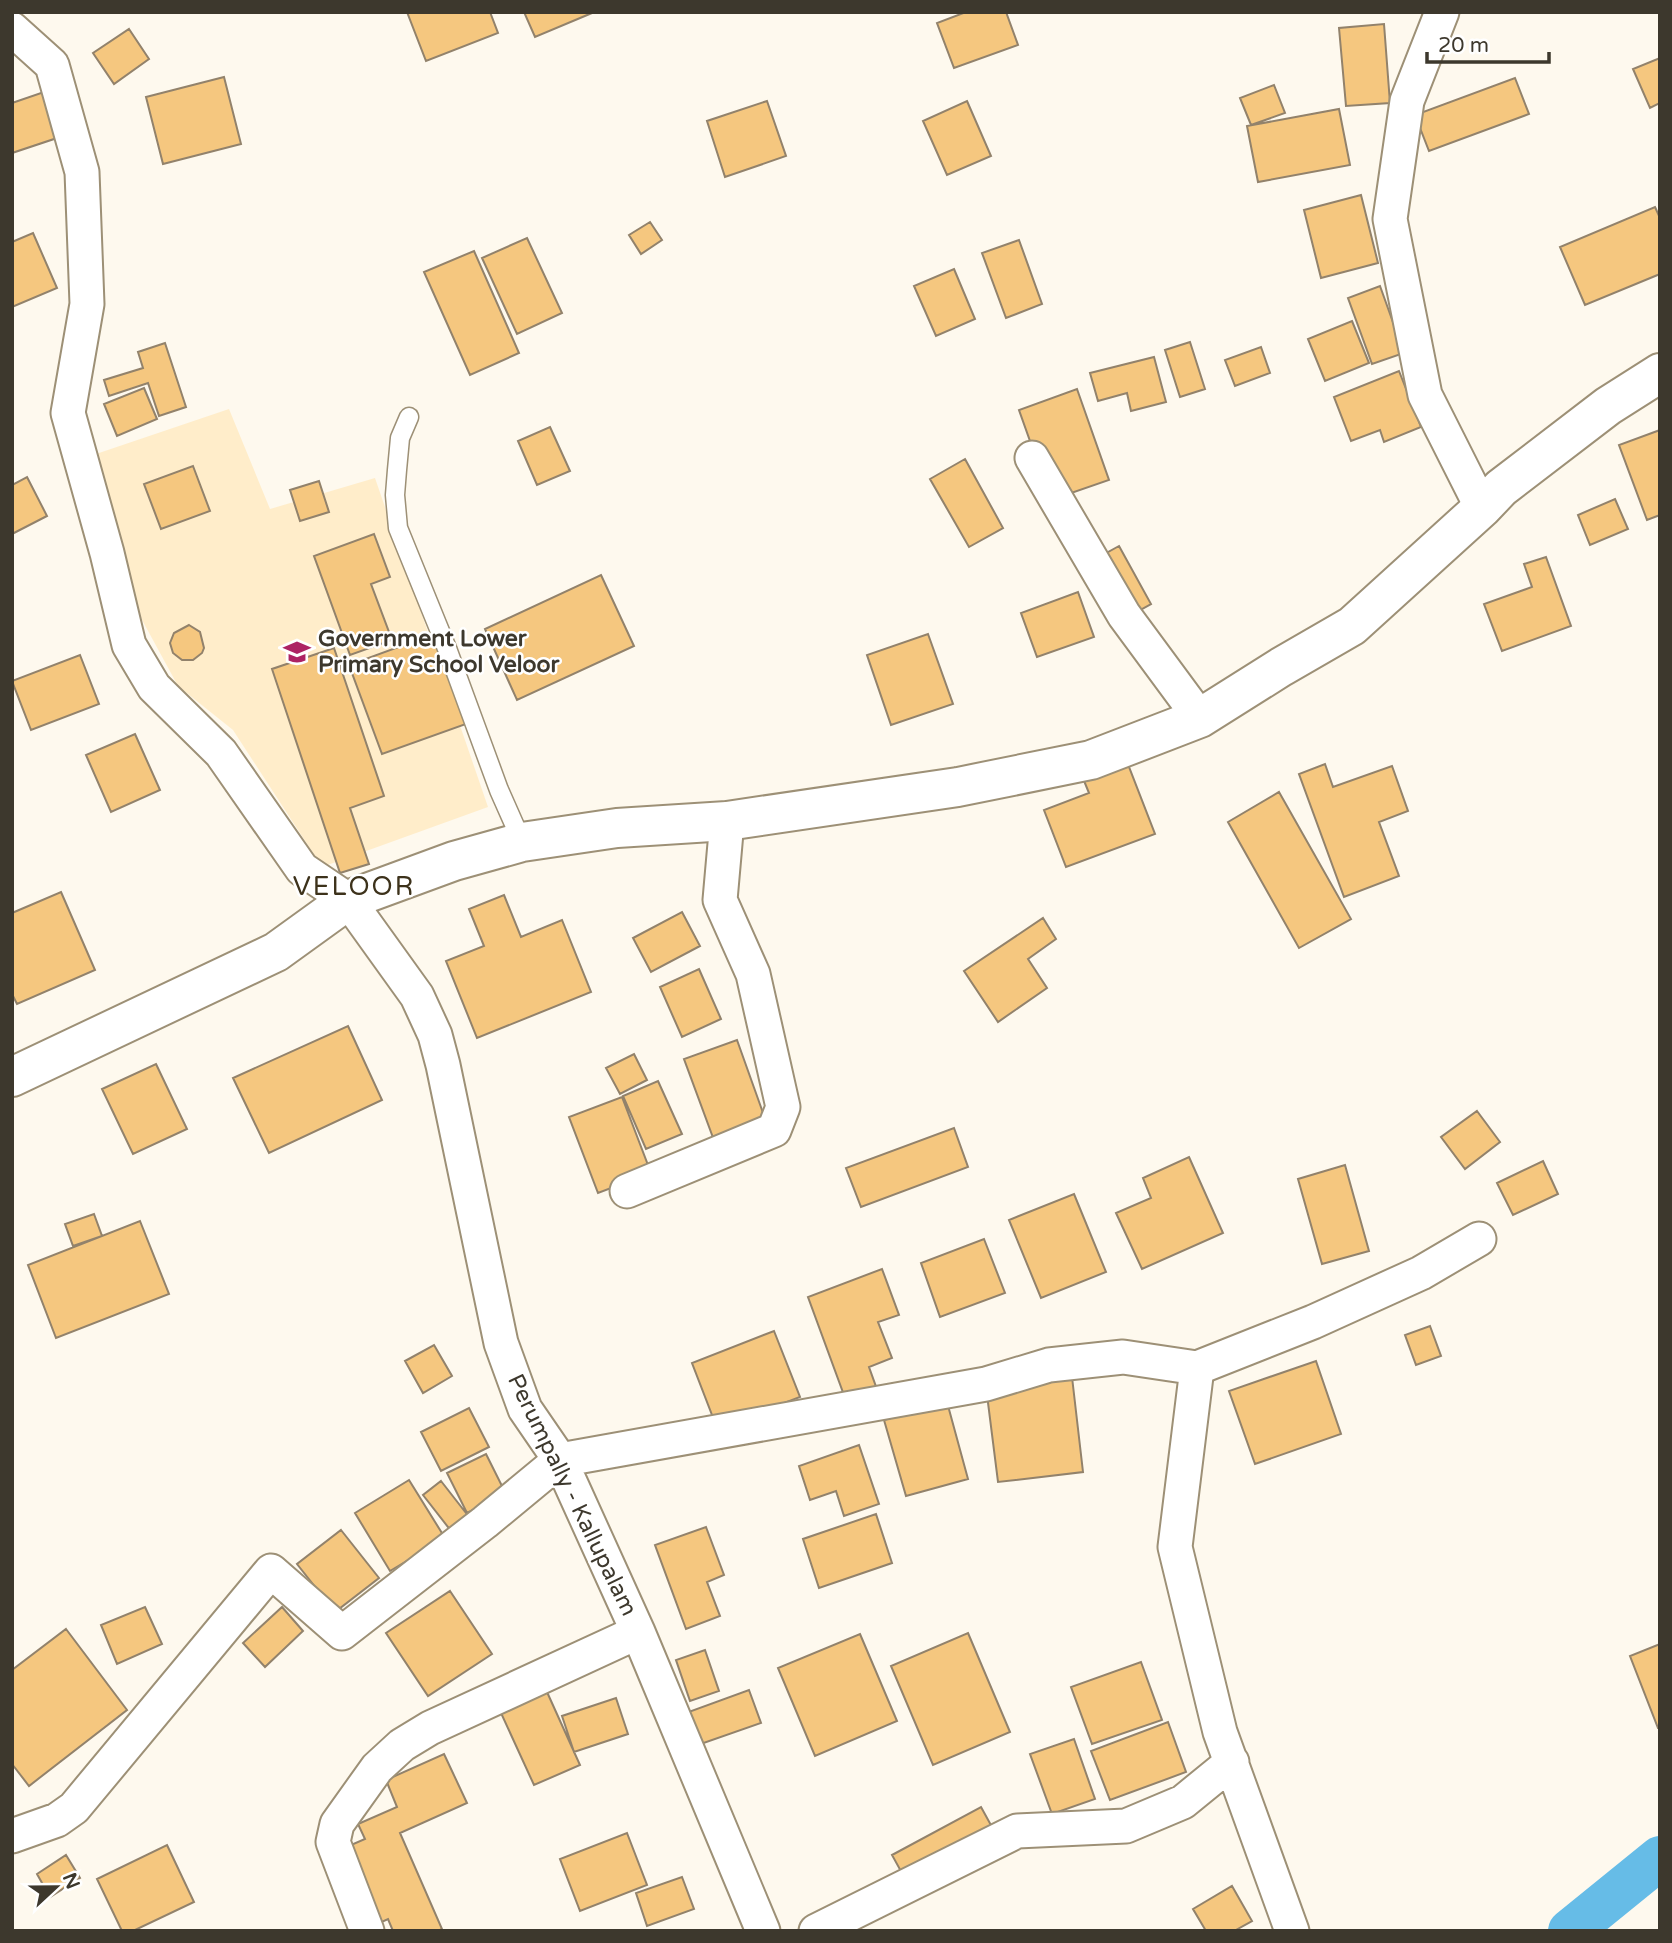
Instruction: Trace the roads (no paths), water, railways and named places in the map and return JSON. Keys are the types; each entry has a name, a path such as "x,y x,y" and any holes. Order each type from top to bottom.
{"street":[{"path":"1442,12 1407,101 1390,219 1424,396 1482,509"},
{"path":"12,29 52,65 82,172 87,304 68,413 107,553 129,645 155,687 221,753 302,869 348,900"},
{"path":"12,1077 276,952 348,900 454,861 522,842 617,828 727,821 948,788 1091,760 1200,718 1352,626 1482,509 1501,488 1608,406 1660,373"},
{"path":"1032,458 1124,615 1200,718"},
{"path":"627,1191 774,1130 783,1107 753,974 720,900 727,821"},
{"name":"Perumpally - Kallupalam","path":"348,900 417,996 435,1035 501,1343 526,1409 560,1460 638,1632 763,1931"},
{"path":"12,1836 57,1820 74,1808 271,1571 342,1633 560,1460 986,1384 1049,1364 1123,1357 1197,1368 1313,1322 1409,1279 1479,1240"},
{"path":"1197,1368 1175,1546 1220,1732 1292,1931"},
{"path":"367,1931 333,1842 337,1824 377,1768 402,1745 430,1728 638,1632"},
{"path":"816,1931 1017,1830 1126,1826 1183,1802 1232,1762"}],"lane":[{"path":"409,417 400,438 395,495 398,528 448,651 499,790 522,842"}],"waterway":[{"path":"1570,1931 1660,1858"}],"place":[{"name":"Government Lower Primary School Veloor","path":"297,652"}],"district":[{"name":"VELOOR","path":"354,886"}]}
